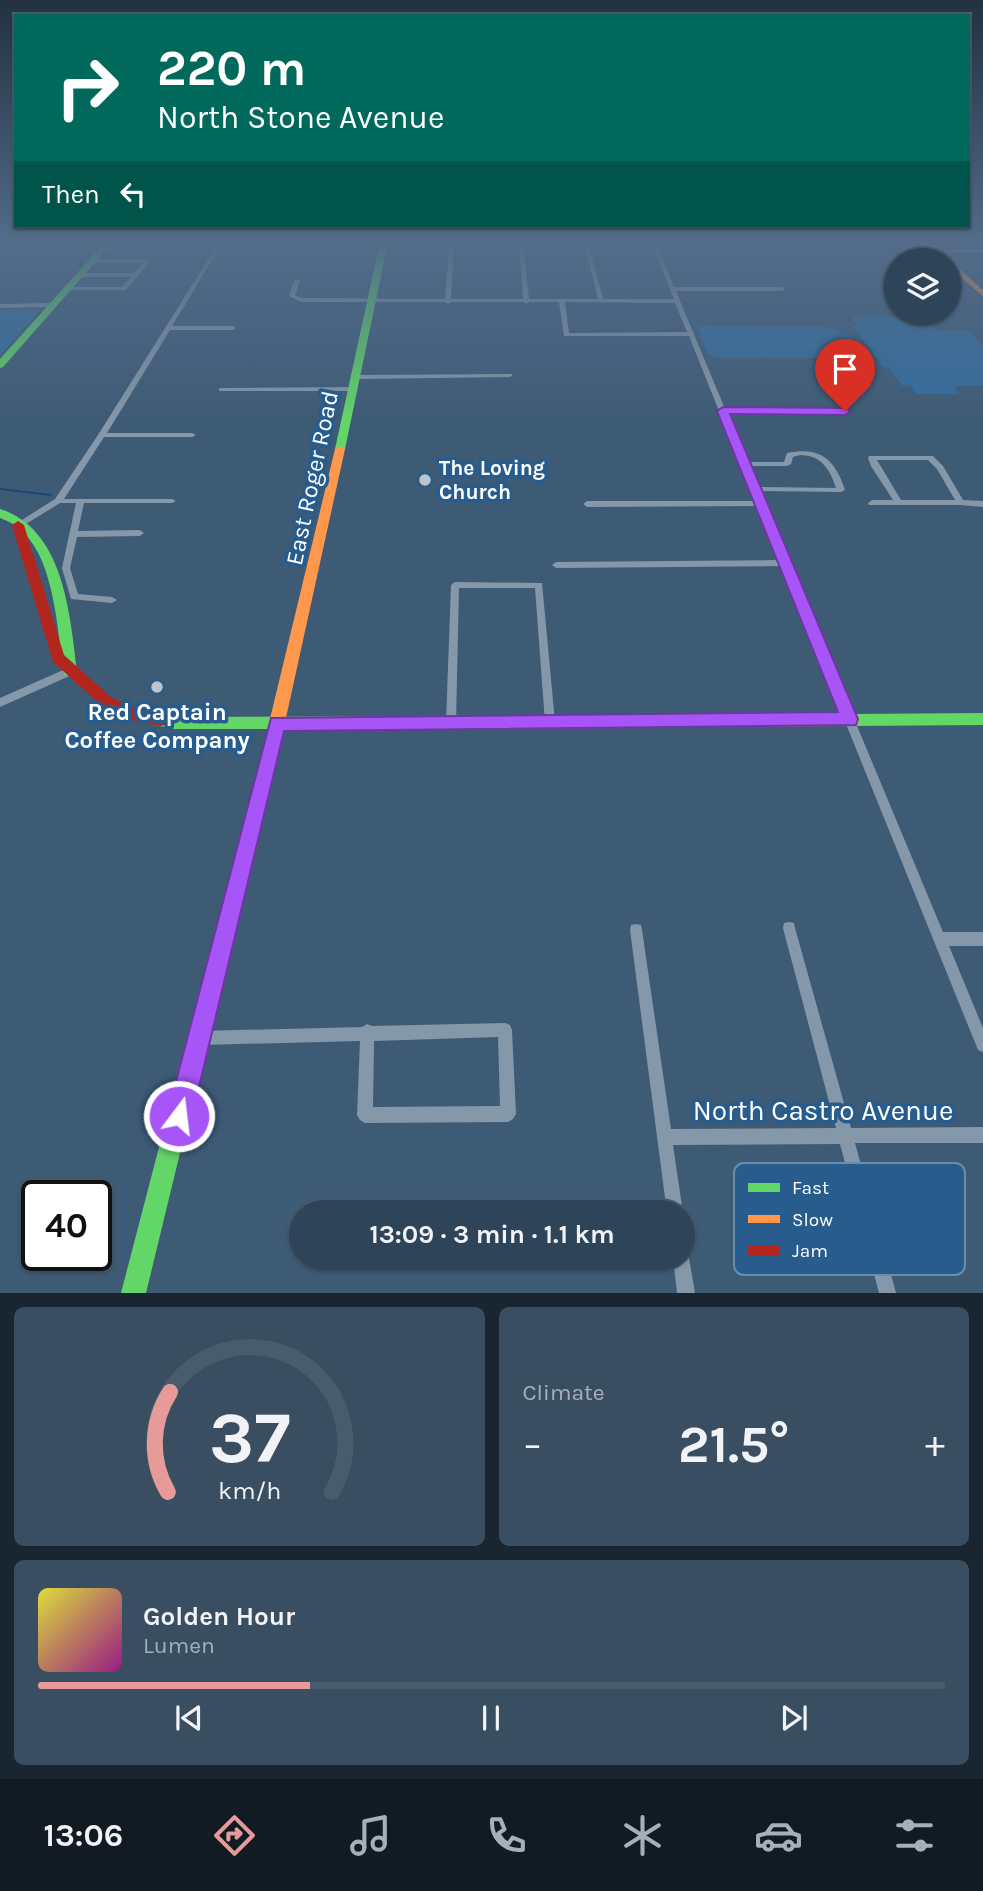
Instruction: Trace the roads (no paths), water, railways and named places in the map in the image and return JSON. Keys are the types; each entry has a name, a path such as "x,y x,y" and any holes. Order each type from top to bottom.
{"street":[{"path":"0,365 54,302"},
{"path":"18,525 58,501 185,302"},
{"name":"East Roger Road","path":"133,1293 200,1038 330,506 372,302"},
{"path":"562,302 566,335 692,334"},
{"path":"679,302 982,1042"},
{"path":"0,306 52,305"},
{"path":"169,328 233,328"},
{"path":"221,390 510,375"},
{"path":"723,411 845,411"},
{"path":"102,435 192,435"},
{"path":"745,464 787,464 790,455 818,454 825,458 837,477 841,490 755,489"},
{"path":"898,502 874,466 872,457 930,458 960,502"},
{"path":"58,501 172,501"},
{"path":"81,501 65,568 74,597 112,600"},
{"path":"587,504 761,503"},
{"path":"872,503 983,504"},
{"path":"0,513 30,530 41,551 67,644 70,671 93,693 132,714 174,723 983,719"},
{"path":"74,534 140,533"},
{"path":"556,565 785,563"},
{"path":"451,722 455,585 539,585 550,722"},
{"path":"0,703 70,671"},
{"path":"789,928 853,1163"},
{"path":"636,930 673,1200"},
{"path":"940,939 983,939"},
{"path":"200,1038 368,1031 505,1030 508,1114 365,1115 368,1031"},
{"name":"North Castro Avenue","path":"664,1138 983,1135"},
{"path":"683,1270 686,1293"},
{"path":"883,1275 888,1293"}],"waterway":[{"path":"0,489 51,495"}],"place":[{"name":"The Loving Church","path":"425,480"},
{"name":"Red Captain Coffee Company","path":"157,687"}]}
